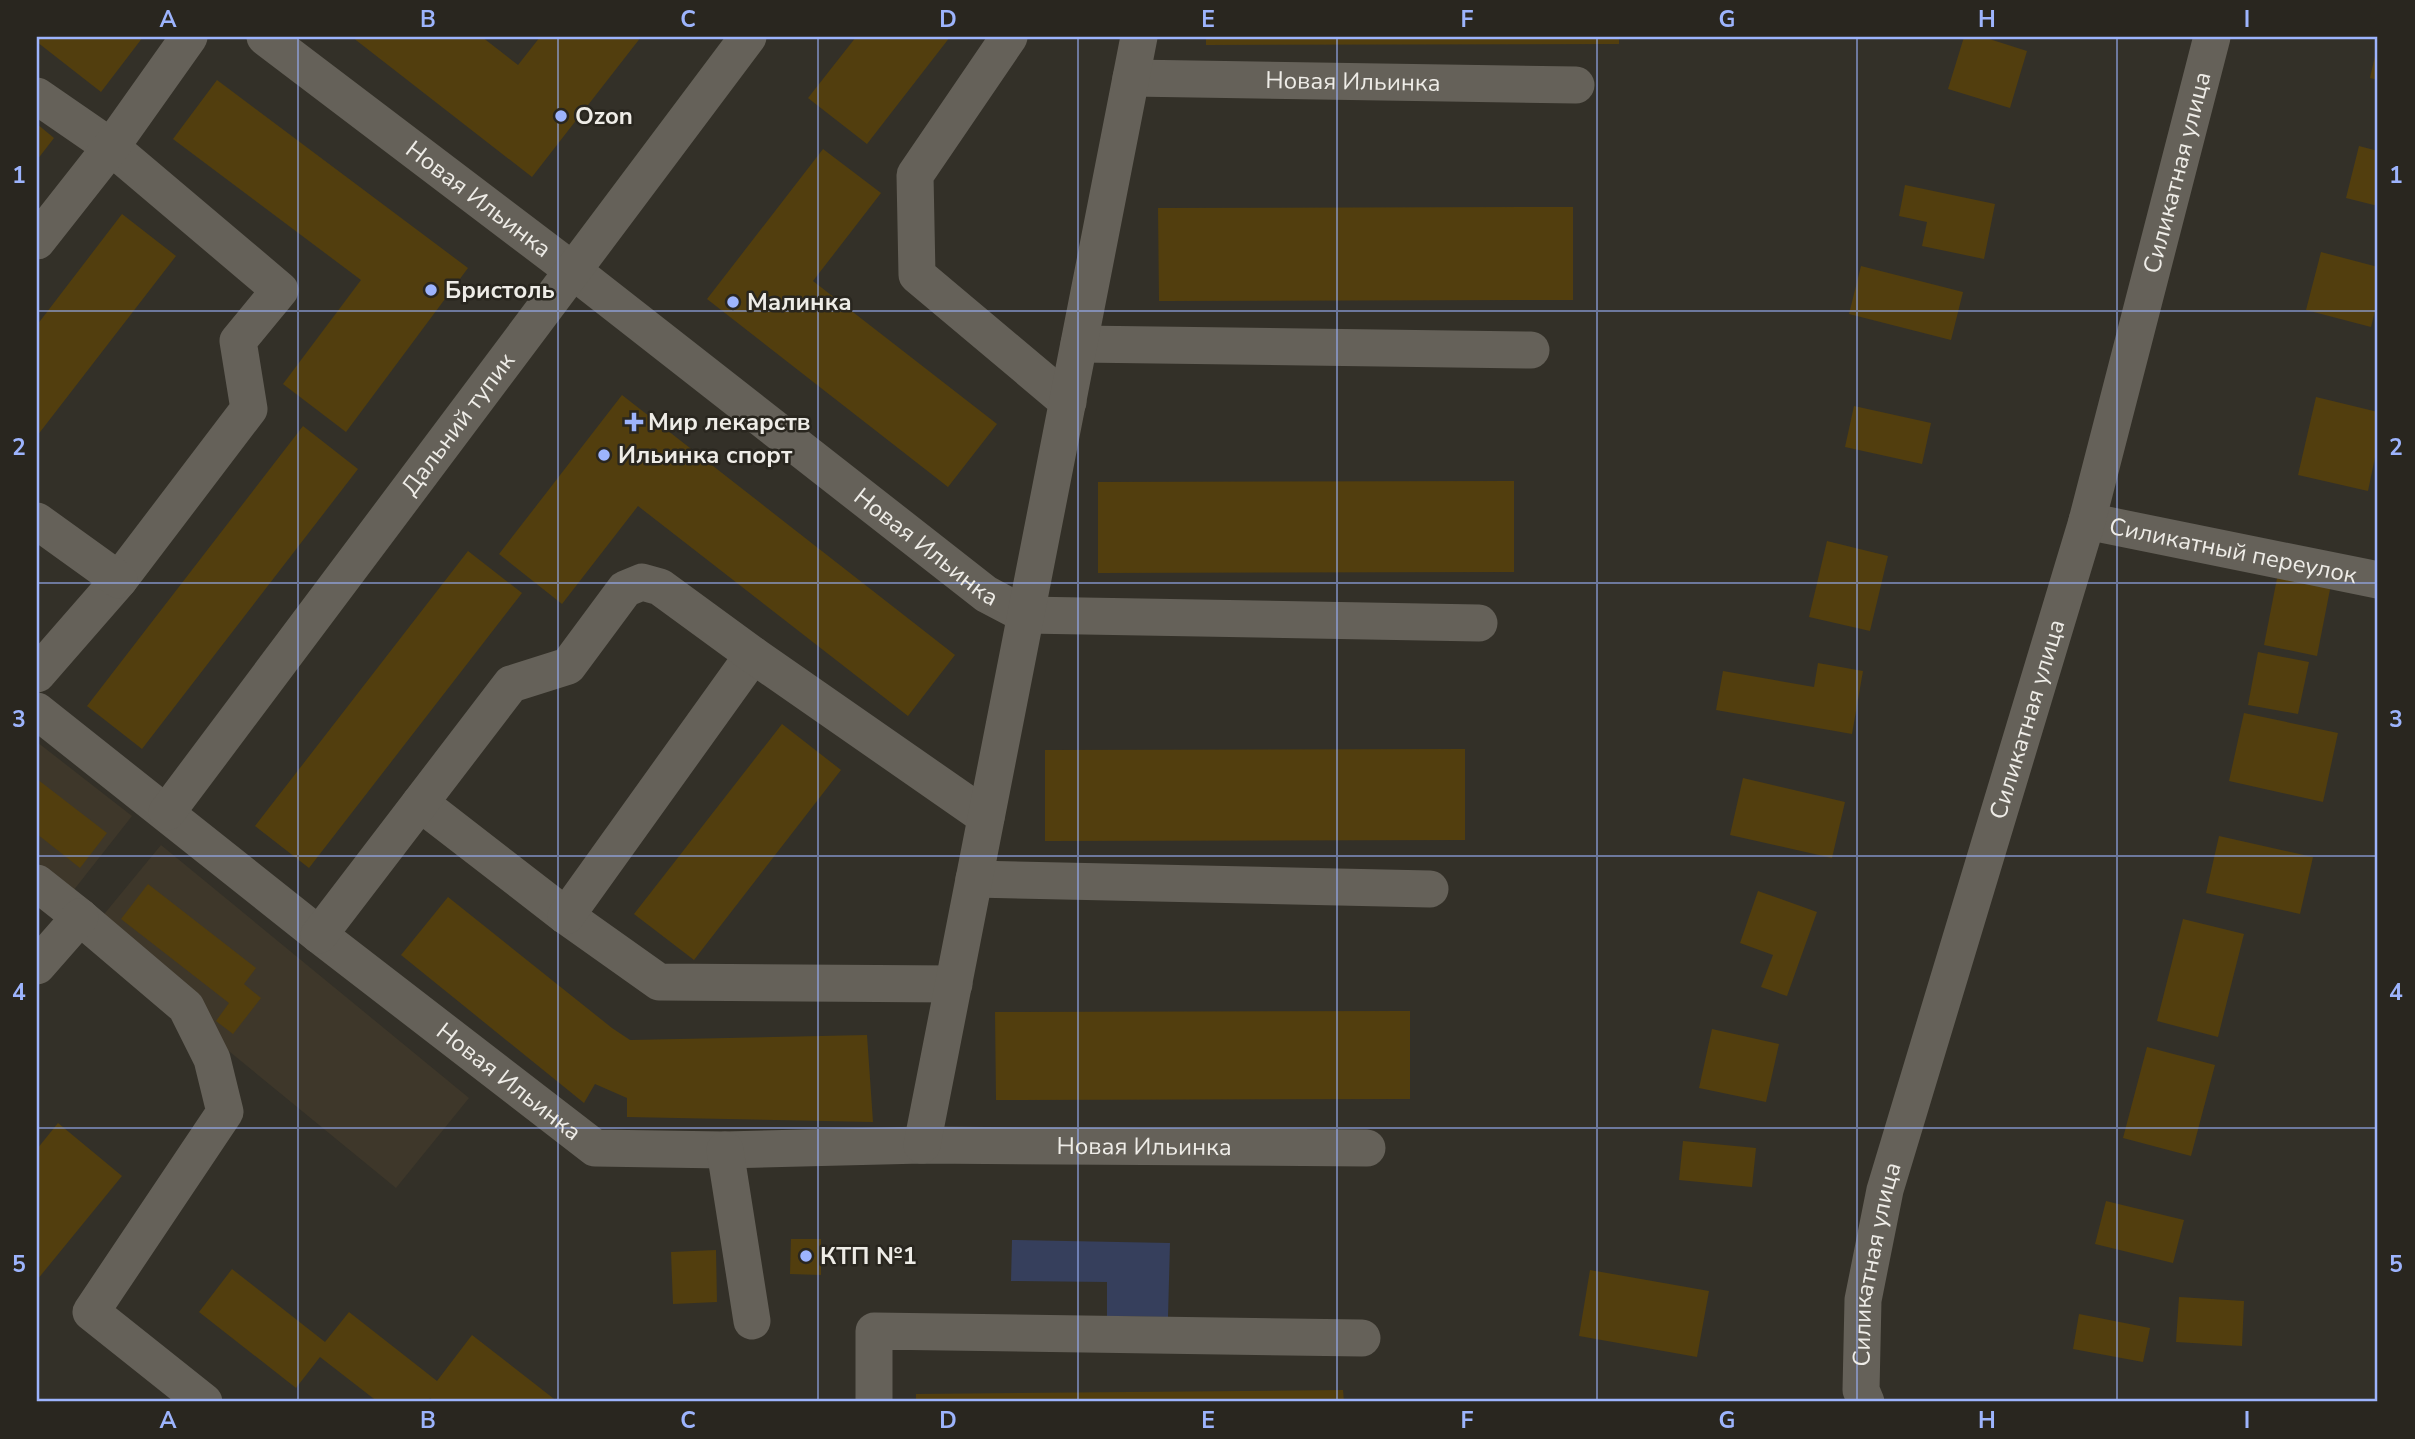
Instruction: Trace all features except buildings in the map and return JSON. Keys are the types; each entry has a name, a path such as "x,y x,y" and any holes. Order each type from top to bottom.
{"street":[{"path":"37,241 111,147 189,37"},
{"name":"Новая Ильинка","path":"265,37 572,270 986,594 1026,615 1479,623"},
{"name":"Дальний тупик","path":"167,812 748,37"},
{"path":"1009,37 915,175 917,275 1068,402"},
{"name":"Новая Ильинка","path":"922,1145 1139,37"},
{"name":"Силикатная улица","path":"1866,1402 1861,1390 1863,1300 1885,1190 2087,521 2212,37"},
{"name":"Новая Ильинка","path":"1131,78 1576,85"},
{"path":"37,96 111,147 280,290 238,341 249,409 119,580 37,674"},
{"path":"1079,344 1531,350"},
{"path":"37,521 119,580"},
{"name":"Силикатный переулок","path":"2087,521 2378,580"},
{"path":"318,935 511,684 568,666 625,589 642,582 660,587 986,817"},
{"path":"566,916 753,654"},
{"name":"Новая Ильинка","path":"37,711 318,935 595,1149 725,1150 922,1145 1367,1148"},
{"path":"420,803 566,916 659,982 954,984"},
{"path":"974,879 1430,889"},
{"path":"37,883 80,916 186,1007 212,1059 225,1112 91,1312 204,1402"},
{"path":"37,966 80,916"},
{"path":"725,1150 752,1321"},
{"path":"874,1402 874,1331 1363,1338"}],"shaded area":[{"path":"37,742 132,816 73,891 37,862"},
{"path":"161,845 469,1098 396,1188 87,935"},
{"path":"1012,1240 1170,1243 1168,1317 1107,1316 1107,1282 1011,1281"}],"place":[{"name":"Ozon","path":"561,116"},
{"name":"Бристоль","path":"431,290"},
{"name":"Малинка","path":"733,302"},
{"name":"Мир лекарств","path":"634,422"},
{"name":"Ильинка спорт","path":"604,455"},
{"name":"КТП №1","path":"806,1256"}]}
